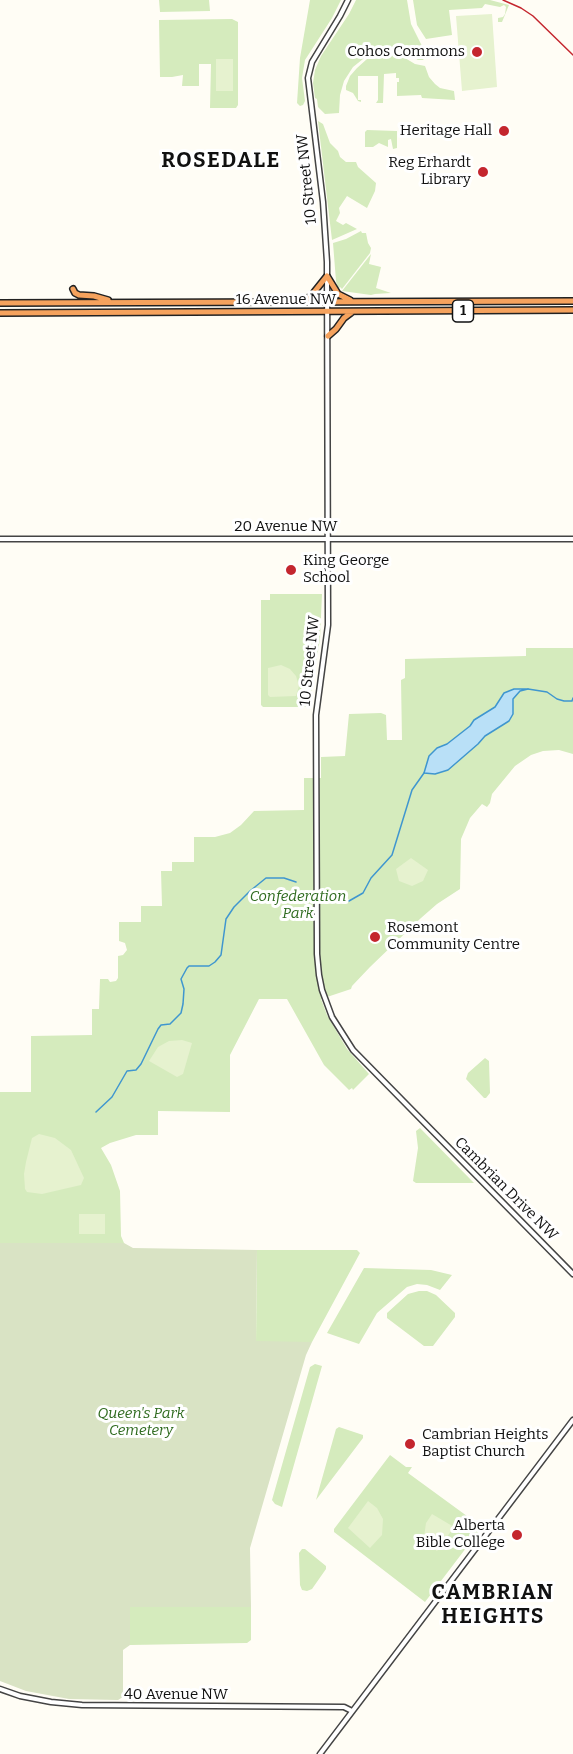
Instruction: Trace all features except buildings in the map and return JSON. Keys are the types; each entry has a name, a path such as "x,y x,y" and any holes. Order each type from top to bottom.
{"highway":[{"path":"301,302 310,296 327,276 338,294 354,302"},
{"path":"73,289 79,295 94,296 112,302"},
{"name":"16 Avenue NW","path":"0,303 573,302"},
{"name":"16 Avenue NW","path":"0,312 573,310"},
{"path":"328,336 344,318 354,311"}],"street":[{"name":"10 Street NW","path":"348,0 312,62 308,78 323,202 328,302 327,640 316,715 317,954 319,975 327,1005 346,1040 363,1062 422,1121"},
{"name":"20 Avenue NW","path":"0,539 573,539"},
{"name":"Cambrian Drive NW","path":"422,1121 573,1274"},
{"path":"320,1754 573,1420"},
{"name":"40 Avenue NW","path":"0,1689 20,1696 82,1705 344,1707 352,1711"}],"green space":[{"path":"159,0 209,0 210,11 160,12"},
{"path":"310,0 341,0 305,60 302,78 305,101 300,106 297,103 300,58"},
{"path":"356,0 407,0 411,24 425,57 423,60 418,60 405,52 393,49 368,55 353,67 344,81 339,113 325,114 318,107 315,98 313,83 315,70 321,56"},
{"path":"413,0 490,0 509,5 502,22 498,22 498,18 505,14 504,5 500,7 485,4 482,8 449,10 452,35 426,39 417,25"},
{"name":"Cohos Commons","path":"492,14 497,87 462,91 456,16"},
{"path":"232,19 238,22 238,105 236,108 210,108 211,64 199,64 199,86 182,86 183,75 160,77 159,20"},
{"path":"390,53 425,66 429,77 435,84 440,88 454,91 455,100 422,98 421,95 397,96 399,78 396,78 396,73 384,74 383,103 376,103 378,76 358,76 358,100 361,102 358,101 353,93 346,90 350,76 367,59"},
{"path":"216,59 233,59 233,91 216,91"},
{"path":"318,121 323,124 330,143 338,151 340,157 346,162 356,162 358,167 376,183 367,208 347,196 339,208 340,213 336,221 357,229 332,240"},
{"path":"367,130 397,131 397,148 393,149 391,139 388,140 388,147 379,143 373,147 365,147"},
{"path":"361,231 366,233 371,248 370,253 342,289 340,287 338,289 333,243"},
{"path":"371,254 369,264 381,267 376,288 391,293 371,295 342,291"},
{"path":"270,594 322,594 320,639 308,707 263,707 261,705 261,600 270,600"},
{"name":"Confederation Park","path":"526,648 573,648 573,754 559,750 543,751 531,755 515,766 492,794 487,807 482,804 470,818 461,839 460,889 421,918 370,967 351,989 321,999 327,1015 347,1049 369,1074 353,1090 352,1088 349,1090 324,1065 287,999 259,999 230,1055 230,1112 158,1111 158,1135 136,1135 101,1148 111,1165 120,1191 121,1236 124,1243 0,1243 0,1092 31,1092 31,1036 92,1035 92,1009 99,1009 100,979 116,981 118,956 123,955 127,950 125,943 119,941 119,922 141,922 141,906 162,906 161,871 172,871 172,862 194,862 194,837 215,837 230,833 254,811 304,810 304,778 321,778 321,757 345,756 349,714 381,713 386,715 387,740 402,740 401,680 405,678 405,659 526,656"},
{"path":"281,665 290,669 296,676 299,686 296,696 270,697 268,695 268,668"},
{"path":"411,858 428,870 423,881 412,886 399,881 396,869"},
{"path":"182,1040 192,1043 183,1074 177,1077 149,1061 158,1047 169,1041"},
{"path":"485,1058 489,1061 490,1093 484,1098 466,1079 468,1073"},
{"path":"420,1128 474,1183 416,1183 413,1181 418,1148 416,1131"},
{"path":"39,1134 55,1138 71,1150 84,1178 81,1185 42,1194 27,1192 24,1174 26,1162 32,1138"},
{"path":"79,1214 105,1214 105,1234 79,1234"},
{"name":"Queen's Park Cemetery","path":"0,1243 124,1243 133,1248 257,1250 256,1341 312,1342 306,1355 250,1548 251,1607 130,1607 130,1645 123,1650 123,1697 118,1700 69,1699 26,1691 0,1681"},
{"path":"257,1250 357,1250 360,1253 312,1342 256,1342"},
{"path":"364,1268 431,1270 452,1275 440,1290 417,1284 407,1287 377,1313 359,1344 327,1333"},
{"path":"427,1291 436,1295 455,1313 455,1317 433,1346 424,1346 387,1318 387,1313 408,1294"},
{"path":"315,1364 322,1366 282,1507 272,1500 310,1367"},
{"path":"339,1427 363,1435 363,1438 316,1500 336,1429"},
{"path":"390,1455 406,1467 412,1467 408,1473 482,1527 425,1602 334,1532"},
{"path":"368,1501 377,1508 383,1519 382,1535 370,1548 348,1528"},
{"path":"432,1514 454,1527 437,1551 428,1544 424,1537 426,1523"},
{"path":"302,1549 326,1566 312,1589 307,1591 302,1590 300,1585 299,1553"},
{"path":"130,1607 251,1607 251,1640 247,1643 130,1645"}],"water":[{"path":"514,689 528,689 520,691 513,699 513,714 509,721 485,736 448,770 435,774 424,773 429,756 437,748 447,744 470,726 474,720 495,707 504,693"}],"waterway":[{"path":"528,689 547,692 564,701 572,701 573,698"},
{"path":"336,897 349,901 363,893 371,878 392,855 412,790 424,773"},
{"path":"96,1112 112,1097 127,1071 136,1070 141,1064 161,1025 170,1024 181,1013 184,989 181,979 187,968 189,966 209,966 221,955 226,919 234,907 266,878 284,878 296,882"}],"tram line":[{"path":"503,0 533,16 573,55"}],"place":[{"name":"Cohos Commons","path":"477,52"},
{"name":"Heritage Hall","path":"504,131"},
{"name":"Reg Erhardt Library","path":"483,172"},
{"name":"King George School","path":"291,570"},
{"name":"Rosemont Community Centre","path":"375,937"},
{"name":"Cambrian Heights Baptist Church","path":"410,1444"},
{"name":"Alberta Bible College","path":"517,1535"}],"district":[{"name":"ROSEDALE","path":"221,161"},
{"name":"CAMBRIAN HEIGHTS","path":"493,1605"}]}
